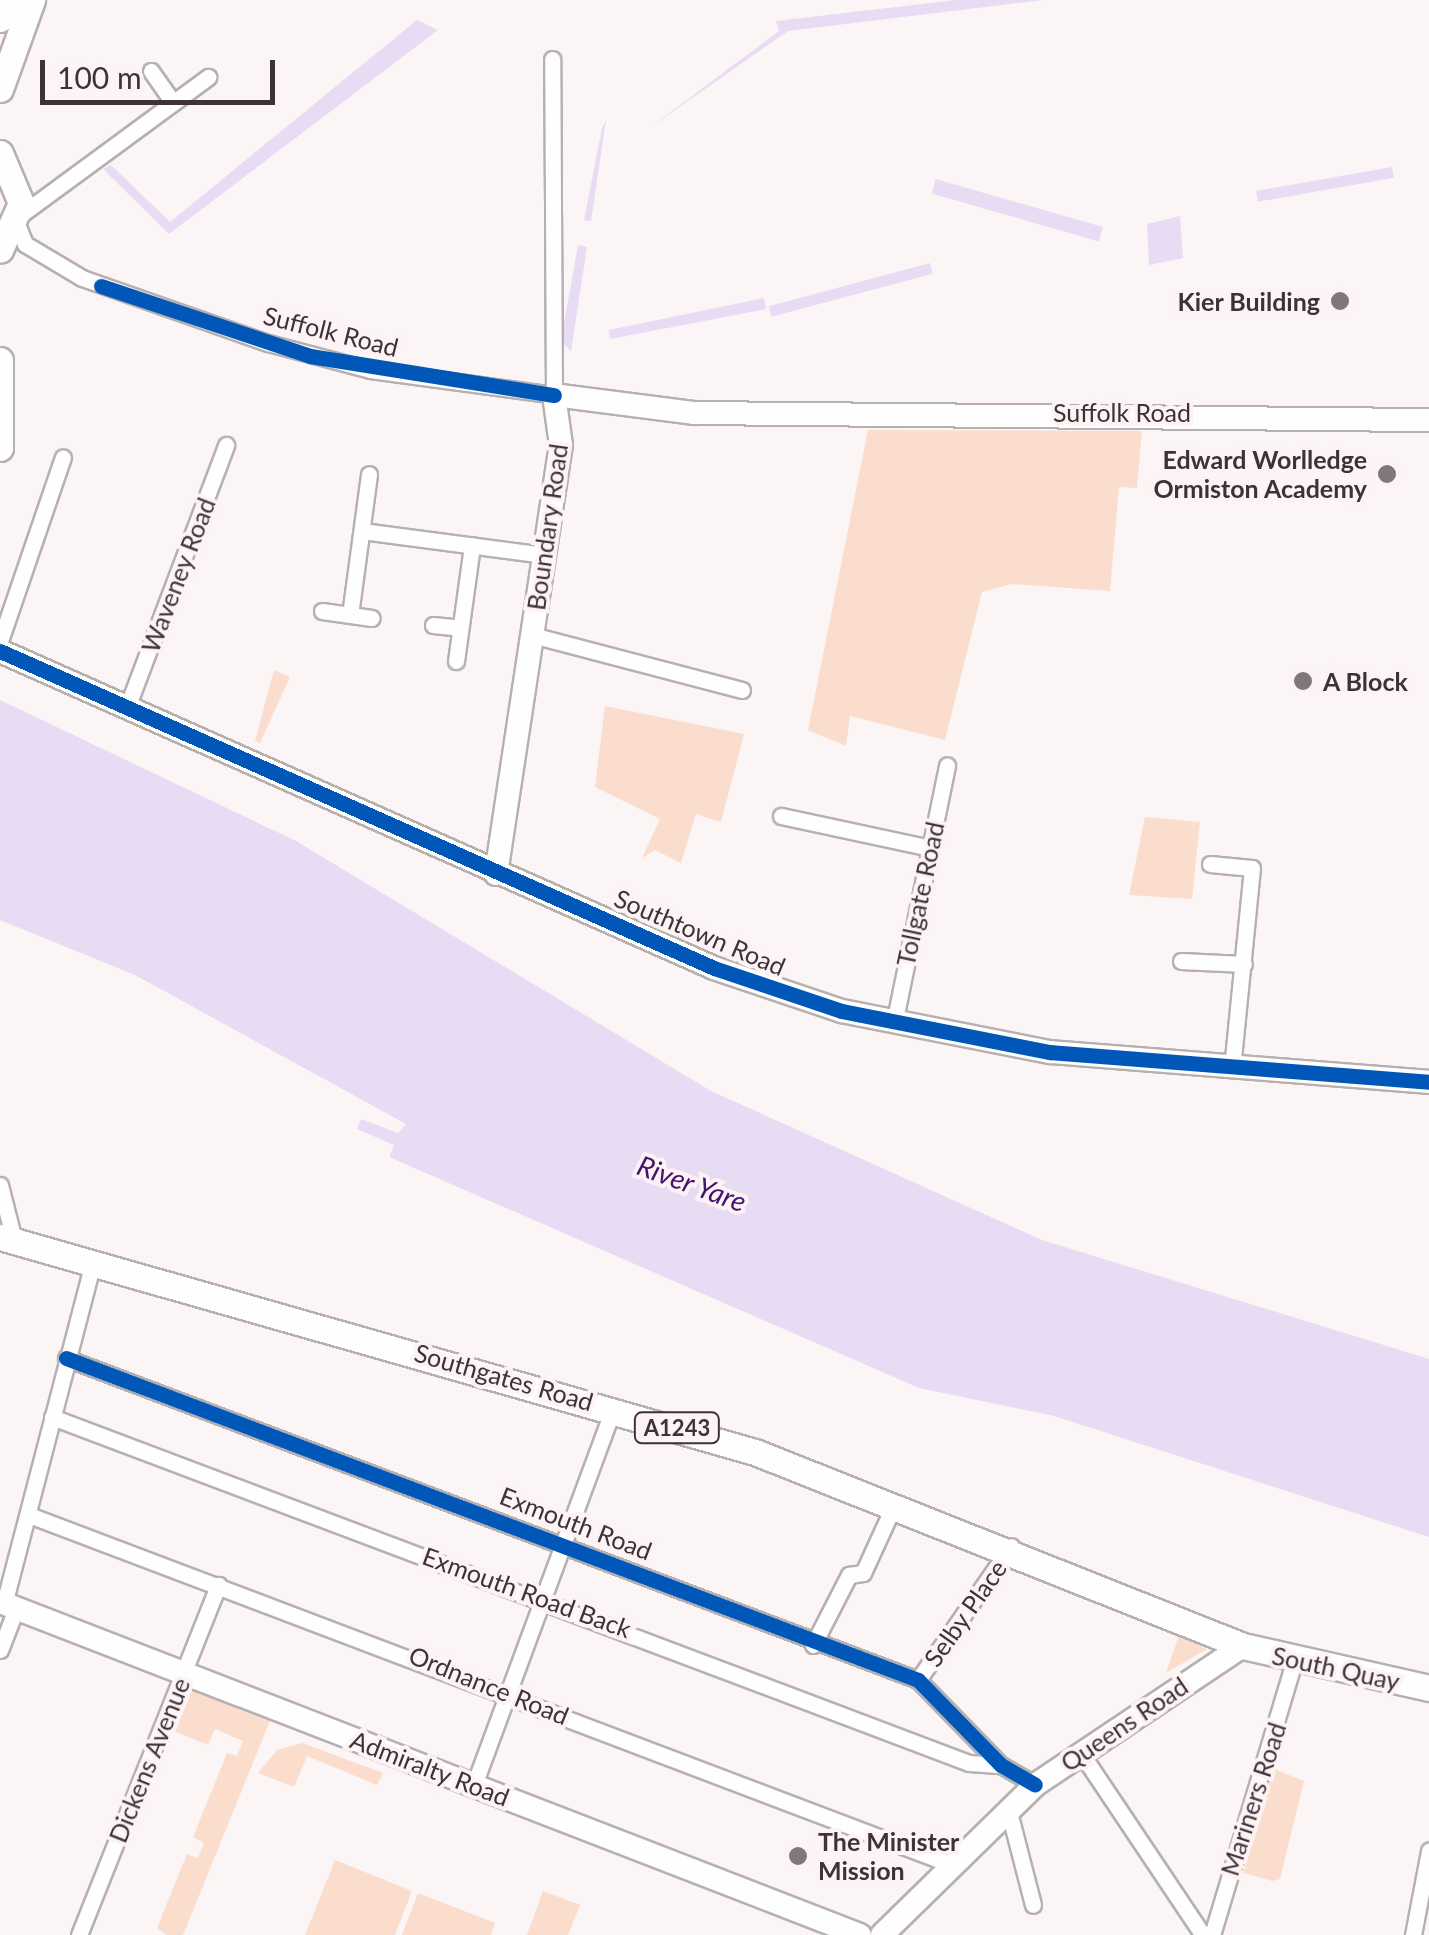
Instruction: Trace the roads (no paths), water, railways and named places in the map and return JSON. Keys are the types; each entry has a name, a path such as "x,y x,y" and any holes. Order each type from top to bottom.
{"main road":[{"path":"0,19 6,0"},
{"path":"0,89 32,0"},
{"path":"0,153 17,178 18,220 0,250"},
{"path":"0,360 0,448"},
{"name":"A1243","path":"7,1238 93,1262"},
{"name":"Southgates Road","path":"93,1262 613,1408 1011,1546 1243,1646"},
{"name":"South Quay","path":"1243,1646 1294,1662 1429,1688"}],"street":[{"name":"Boundary Road","path":"496,874 561,444 554,396 552,59"},
{"path":"151,71 173,102"},
{"path":"18,220 208,76"},
{"path":"17,178 57,187"},
{"name":"Suffolk Road","path":"18,220 24,244 102,286 324,360 554,396 694,412 1429,420"},
{"name":"Waveney Road","path":"128,705 226,445"},
{"path":"0,641 62,459"},
{"path":"350,615 369,474"},
{"path":"362,531 544,555"},
{"path":"456,661 472,545"},
{"path":"322,611 372,618"},
{"path":"432,624 460,628"},
{"path":"532,635 742,690"},
{"name":"Southtown Road","path":"0,650 714,968 894,1024 1050,1052 1429,1082"},
{"name":"Tollgate Road","path":"894,1024 947,765"},
{"path":"781,816 930,848"},
{"path":"1210,864 1252,868 1232,1069"},
{"path":"1181,961 1244,964"},
{"path":"0,1185 7,1238"},
{"path":"0,1650 6,1605 93,1262"},
{"name":"Exmouth Road","path":"66,1358 562,1542 813,1645 918,1680 1001,1765 1035,1785"},
{"path":"474,1785 613,1408"},
{"name":"Exmouth Road Back","path":"52,1417 969,1763 1001,1765"},
{"path":"813,1645 849,1575 864,1573 896,1503"},
{"name":"Ordnance Road","path":"29,1515 948,1863"},
{"name":"Selby Place","path":"918,1680 1011,1546"},
{"name":"Dickens Avenue","path":"78,1935 218,1585"},
{"name":"Admiralty Road","path":"6,1605 860,1935"},
{"name":"Queens Road","path":"882,1935 948,1863 1035,1785 1243,1646"},
{"name":"Mariners Road","path":"1212,1935 1294,1662"},
{"path":"1081,1753 1203,1935"},
{"path":"1008,1808 1032,1905"},
{"path":"1413,1935 1429,1852"}],"water":[{"path":"956,0 1043,0 788,31 648,129 779,31 776,21"},
{"path":"417,20 438,30 169,234 103,169 111,165 170,222"},
{"path":"606,120 591,221 584,220 602,128"},
{"path":"1392,167 1394,178 1258,202 1256,191"},
{"path":"936,179 1103,227 1099,241 932,193"},
{"path":"1180,216 1183,258 1149,265 1147,224"},
{"path":"578,245 587,247 571,352 561,340"},
{"path":"930,263 933,274 772,317 769,306"},
{"path":"764,298 766,309 610,339 609,330"},
{"name":"River Yare","path":"0,700 296,841 711,1091 1042,1240 1429,1359 1429,1537 1054,1416 919,1388 389,1157 394,1145 357,1129 361,1119 398,1133 406,1124 135,975 0,920"}],"place":[{"name":"Kier Building","path":"1340,301"},
{"name":"Edward Worlledge Ormiston Academy","path":"1387,474"},
{"name":"A Block","path":"1303,681"},
{"name":"The Minister Mission","path":"798,1856"}]}
